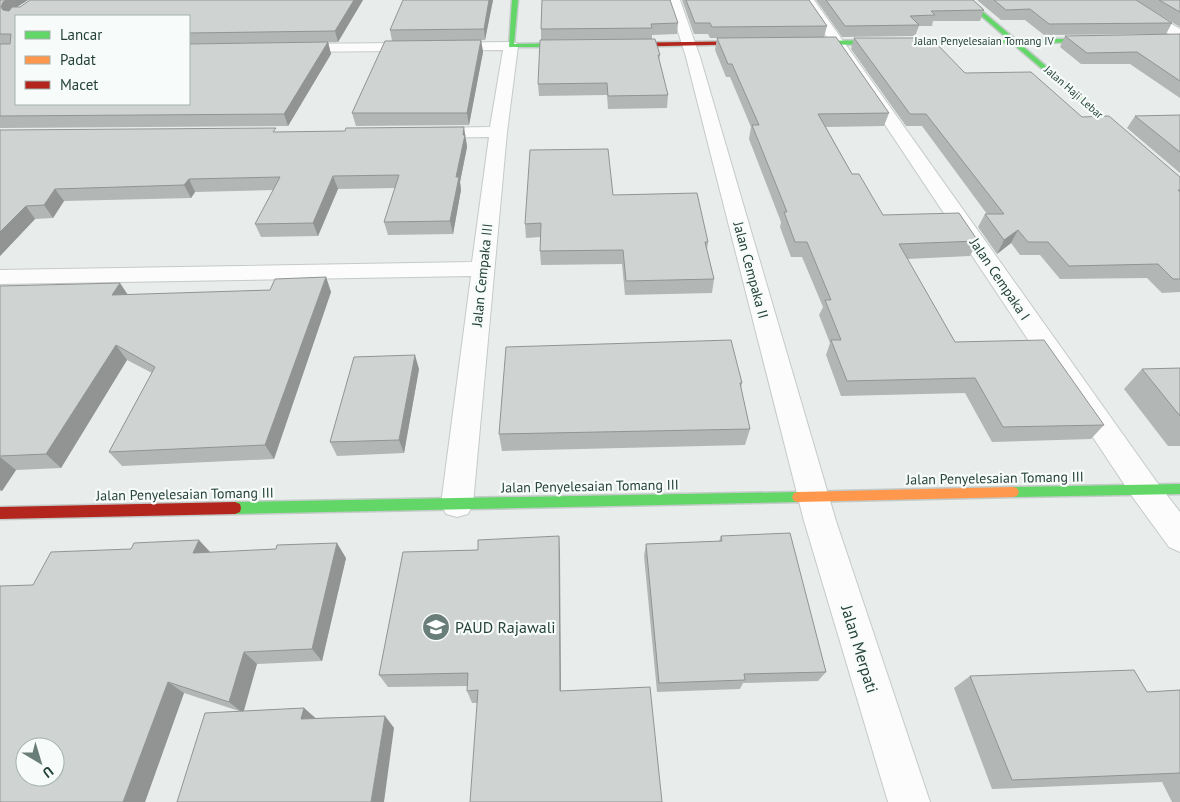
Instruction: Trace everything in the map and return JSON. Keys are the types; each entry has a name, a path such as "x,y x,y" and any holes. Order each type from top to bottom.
{"street":[{"path":"511,46 515,0"},
{"name":"Jalan Cempaka II","path":"674,0 690,44 813,496"},
{"name":"Jalan Cempaka I","path":"808,0 1145,490 1180,537"},
{"name":"Jalan Haji Lebar","path":"966,0 1016,41 1180,185"},
{"path":"1123,0 1180,35"},
{"name":"Jalan Penyelesaian Tomang IV","path":"789,43 1112,40"},
{"path":"1161,40 1180,40"},
{"path":"610,45 769,43"},
{"path":"279,48 590,45"},
{"name":"Jalan Cempaka III","path":"457,504 498,132 511,46"},
{"path":"408,133 498,132"},
{"path":"0,277 483,269"},
{"name":"Jalan Penyelesaian Tomang III","path":"0,513 1180,489"},
{"name":"Jalan Merpati","path":"813,496 908,802"}],"building":[{"path":"0,0 6,0 1,7 3,10 9,11 12,7 20,7 30,0 354,0 335,31 190,33 190,15 15,15 15,105 190,105 190,44 328,42 284,114 0,116 0,44 10,44 11,34 0,34"},
{"path":"403,0 489,0 484,29 390,30"},
{"path":"542,0 670,0 678,23 651,24 652,28 541,29"},
{"path":"686,0 809,0 827,26 712,27 710,23 695,23"},
{"path":"826,0 973,0 984,10 931,11 935,15 910,16 919,25 845,26"},
{"path":"994,0 1136,0 1172,23 1049,24 1030,9 1006,10"},
{"path":"1159,0 1180,0 1180,12"},
{"path":"1180,34 1180,81 1137,52 1087,53 1065,36"},
{"path":"836,37 889,113 818,114 852,174 859,174 883,215 959,213 978,241 899,244 955,342 1044,340 1104,425 1003,427 975,378 847,381 831,340 841,340 825,300 831,300 807,242 795,242 784,212 787,212 752,125 759,125 732,64 728,64 717,38"},
{"path":"854,38 931,38 965,73 1031,72 1082,117 1109,116 1180,177 1180,190 1178,190 1180,192 1180,279 1173,279 1158,264 1069,266 1048,242 1028,242 1018,230 1004,240 985,214 1004,214 926,114 910,114"},
{"path":"655,39 668,95 608,96 607,83 538,84 540,40"},
{"path":"481,40 467,113 352,113 385,41"},
{"path":"1180,115 1180,152 1135,116"},
{"path":"464,127 463,135 465,135 456,177 459,177 450,221 384,222 399,175 333,176 313,223 255,224 280,177 189,179 184,185 55,189 44,205 26,206 0,232 0,130 276,128 273,132 345,131 346,128"},
{"path":"608,149 613,195 697,193 708,242 705,242 714,279 626,281 623,250 540,251 541,223 525,224 530,150"},
{"path":"326,277 265,445 109,452 155,367 116,345 46,454 0,456 0,286 120,283 112,295 270,290 275,279"},
{"path":"731,340 742,383 740,383 750,429 499,434 506,347"},
{"path":"415,355 399,440 330,442 354,357"},
{"path":"1180,368 1180,416 1142,369"},
{"path":"790,533 826,672 744,674 745,680 659,683 646,544 722,541 721,536"},
{"path":"559,536 560,691 650,687 662,802 470,802 478,690 467,691 468,673 379,675 403,552 478,550 478,540"},
{"path":"199,540 193,553 276,549 277,545 337,543 312,649 244,652 229,702 168,682 123,802 0,802 0,586 33,585 51,552 131,549 134,543"},
{"path":"1134,670 1147,692 1180,690 1180,773 1012,780 970,676"},
{"path":"304,708 301,719 385,716 371,802 177,802 205,713"}],"traffic: fast":[{"path":"515,0 511,46 576,45"},
{"path":"966,0 1180,185"},
{"path":"802,43 1101,40"},
{"path":"1013,492 1180,489"},
{"path":"235,508 798,497"}],"traffic: slow":[{"path":"798,497 1013,492"}],"traffic: jam":[{"path":"619,45 754,43"},
{"path":"0,513 235,508"}],"place":[{"name":"PAUD Rajawali","path":"436,627"}]}
